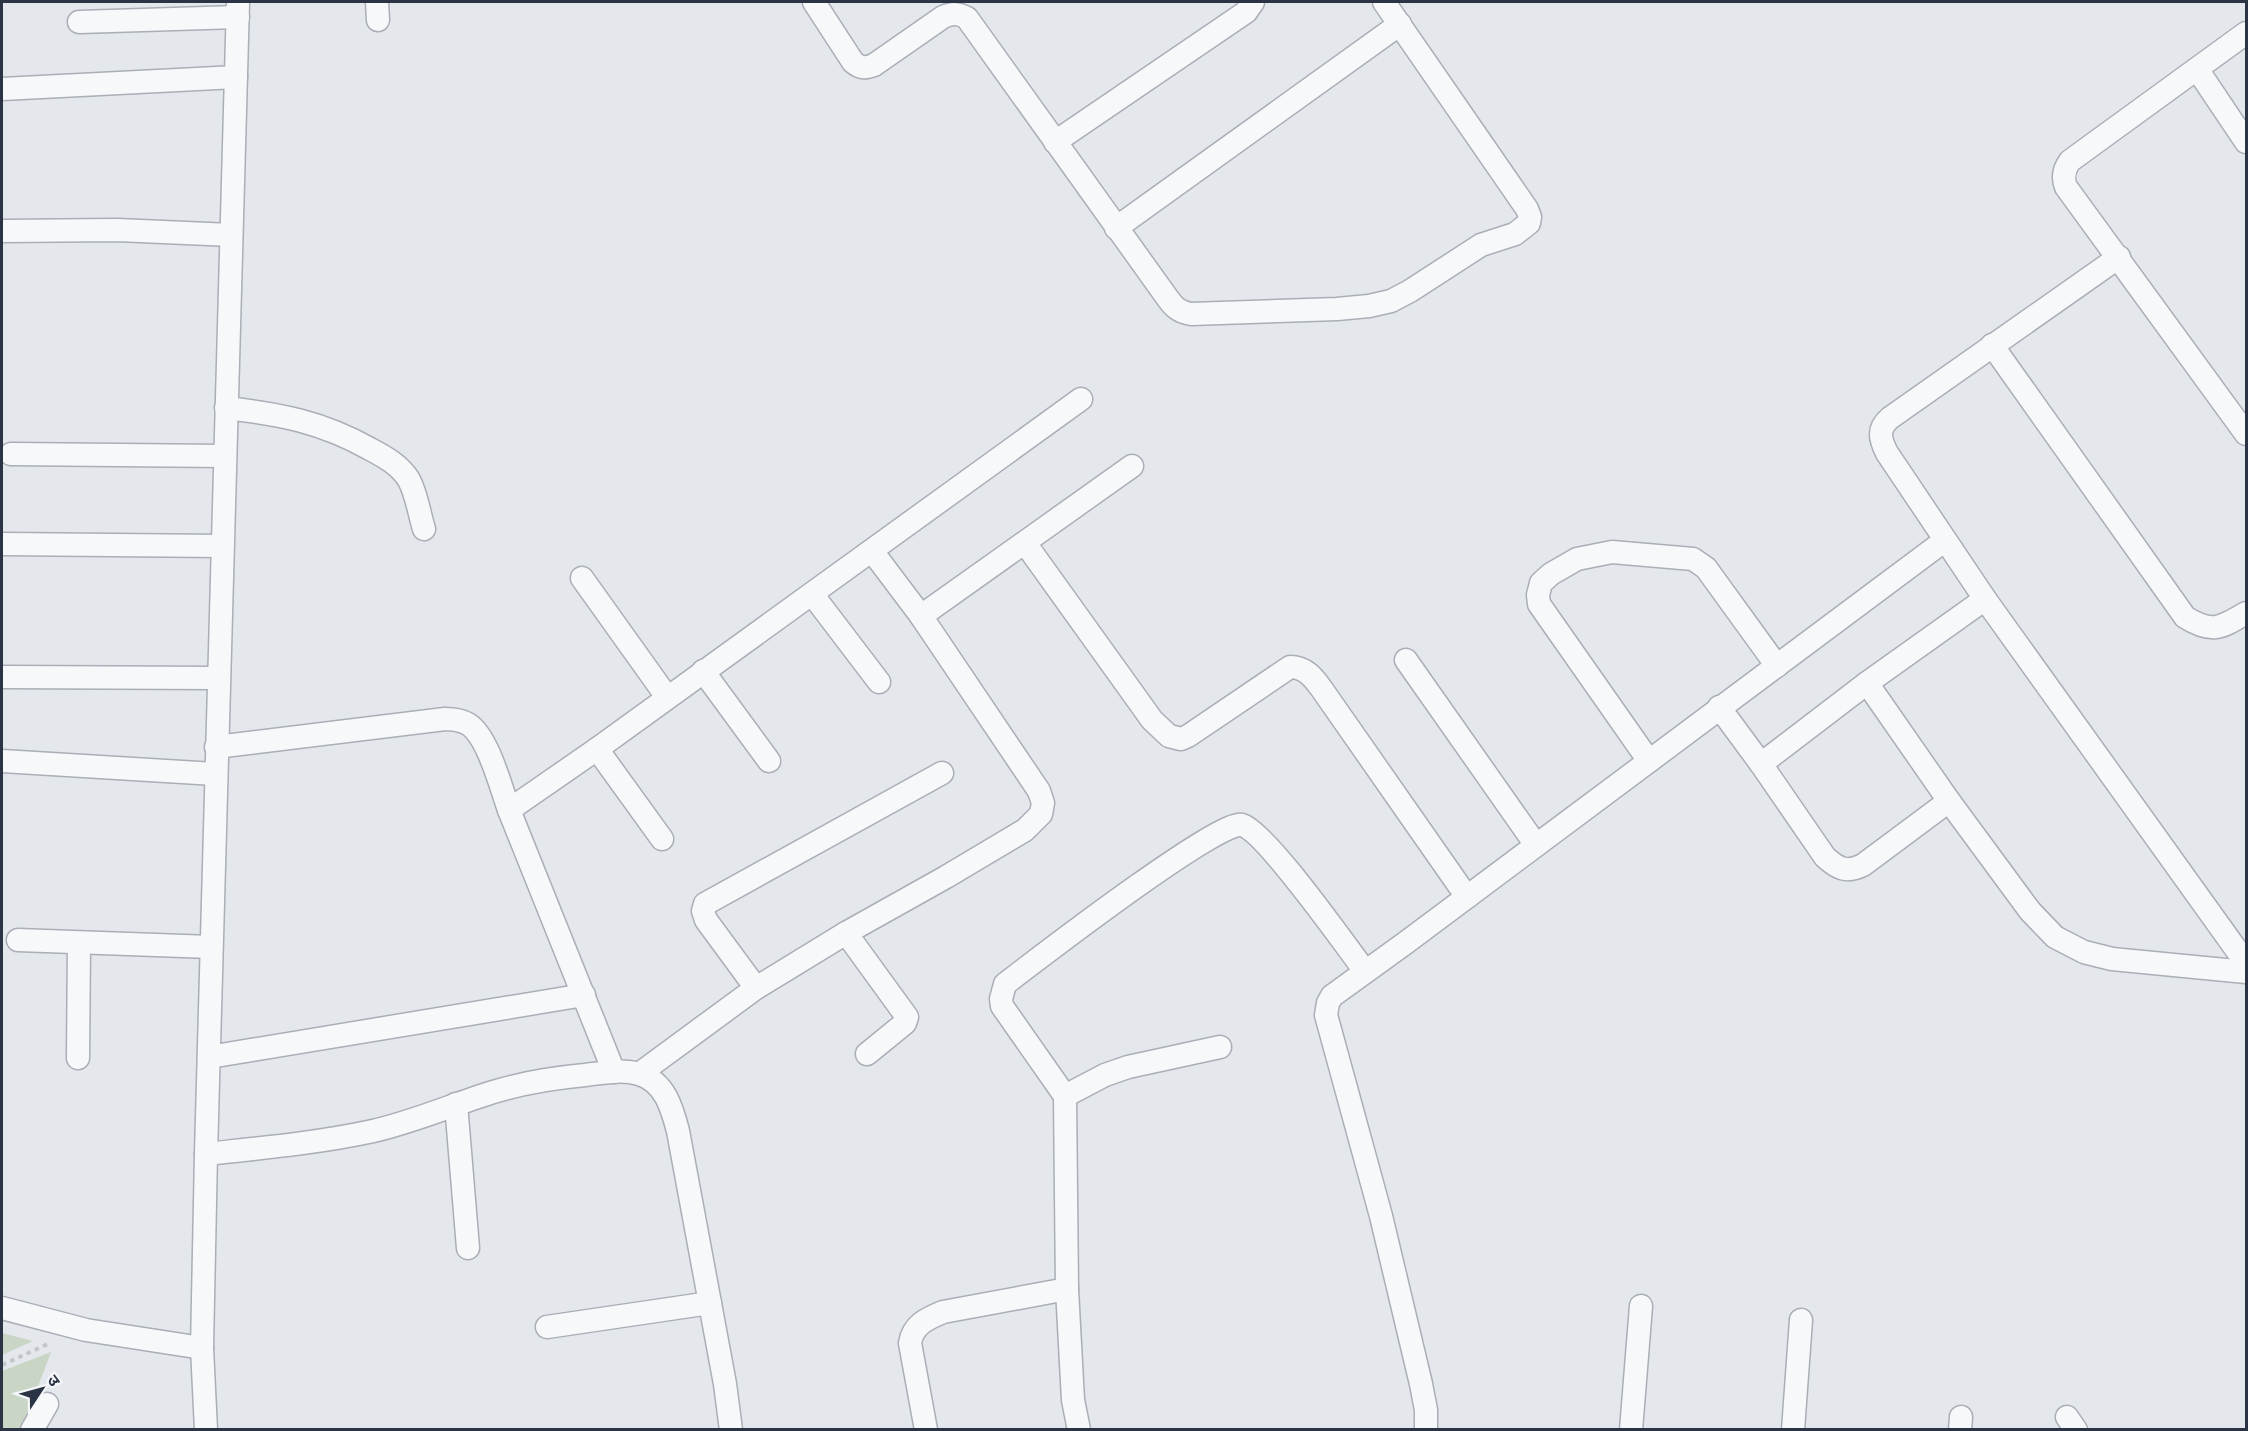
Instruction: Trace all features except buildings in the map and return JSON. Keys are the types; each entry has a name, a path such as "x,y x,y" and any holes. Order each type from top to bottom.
{"street":[{"path":"814,2 853,62 866,68 874,65 943,17 960,14 967,18 1174,308 1191,314 1337,309 1391,301 1480,245 1515,234 1529,223 1530,217 1527,209 1384,2"},
{"path":"1055,142 1246,12 1253,2"},
{"path":"78,22 238,9 208,1057 202,1348 206,1430"},
{"path":"1116,228 1400,24"},
{"path":"2247,33 2070,161 2063,178 2066,187 2247,434"},
{"path":"2196,69 2247,142"},
{"path":"2,89 236,77"},
{"path":"2,231 118,230 231,235"},
{"path":"2119,257 1890,418 1881,428 1882,442 1944,541 1985,600 2247,963"},
{"path":"1992,345 2185,617 2208,629 2222,627 2247,613"},
{"path":"509,810 597,749 1081,399"},
{"path":"226,408 277,414 303,420 352,438 390,460 409,480 424,528"},
{"path":"11,454 225,456"},
{"path":"921,616 1132,466"},
{"path":"1426,1430 1426,1410 1400,1294 1326,1015 1332,996 1944,541"},
{"path":"1025,543 1152,720 1169,736 1181,739 1188,736 1290,667 1307,672 1321,688 1467,897"},
{"path":"2,544 222,546"},
{"path":"639,1074 756,988 846,933 1025,830 1041,814 1043,803 1039,791 921,616 872,551"},
{"path":"1648,761 1539,604 1538,595 1541,583 1551,574 1577,559 1612,552 1693,559 1706,568 1777,666"},
{"path":"582,578 667,697"},
{"path":"812,594 879,682"},
{"path":"1761,764 1867,683 1985,600"},
{"path":"1406,660 1536,845"},
{"path":"703,671 769,760"},
{"path":"3,677 218,678"},
{"path":"1867,683 1949,801 2030,911 2055,937 2084,952 2112,959 2247,972"},
{"path":"1719,707 1825,856 1844,871 1863,866 1949,801"},
{"path":"216,747 445,719 458,720 470,725 485,745 614,1072"},
{"path":"597,749 662,839"},
{"path":"2,761 215,774"},
{"path":"756,988 706,920 705,904 942,773"},
{"path":"1079,1430 1073,1400 1067,1289 1065,1096 1002,1006 1001,999 1005,984 1181,855 1236,825 1249,828 1274,852 1365,971"},
{"path":"846,933 907,1017 905,1023 867,1054"},
{"path":"18,940 211,947"},
{"path":"78,1058 79,942"},
{"path":"208,1057 584,996"},
{"path":"1065,1096 1105,1075 1128,1067 1220,1047"},
{"path":"206,1154 314,1143 376,1131 494,1092 558,1078 614,1072 639,1074 652,1081 666,1094 672,1109 725,1384 730,1430"},
{"path":"456,1104 468,1248"},
{"path":"926,1430 910,1343 912,1333 918,1325 927,1318 943,1312 1067,1289"},
{"path":"547,1327 710,1303"},
{"path":"1631,1430 1641,1306"},
{"path":"2,1308 86,1330 202,1348"},
{"path":"1793,1430 1801,1320"},
{"path":"32,1430 46,1404"}],"path":[{"path":"2,1365 54,1341"}],"green space":[{"path":"2,1333 33,1341 2,1355"},
{"path":"51,1352 22,1429 2,1430 2,1371"}]}
